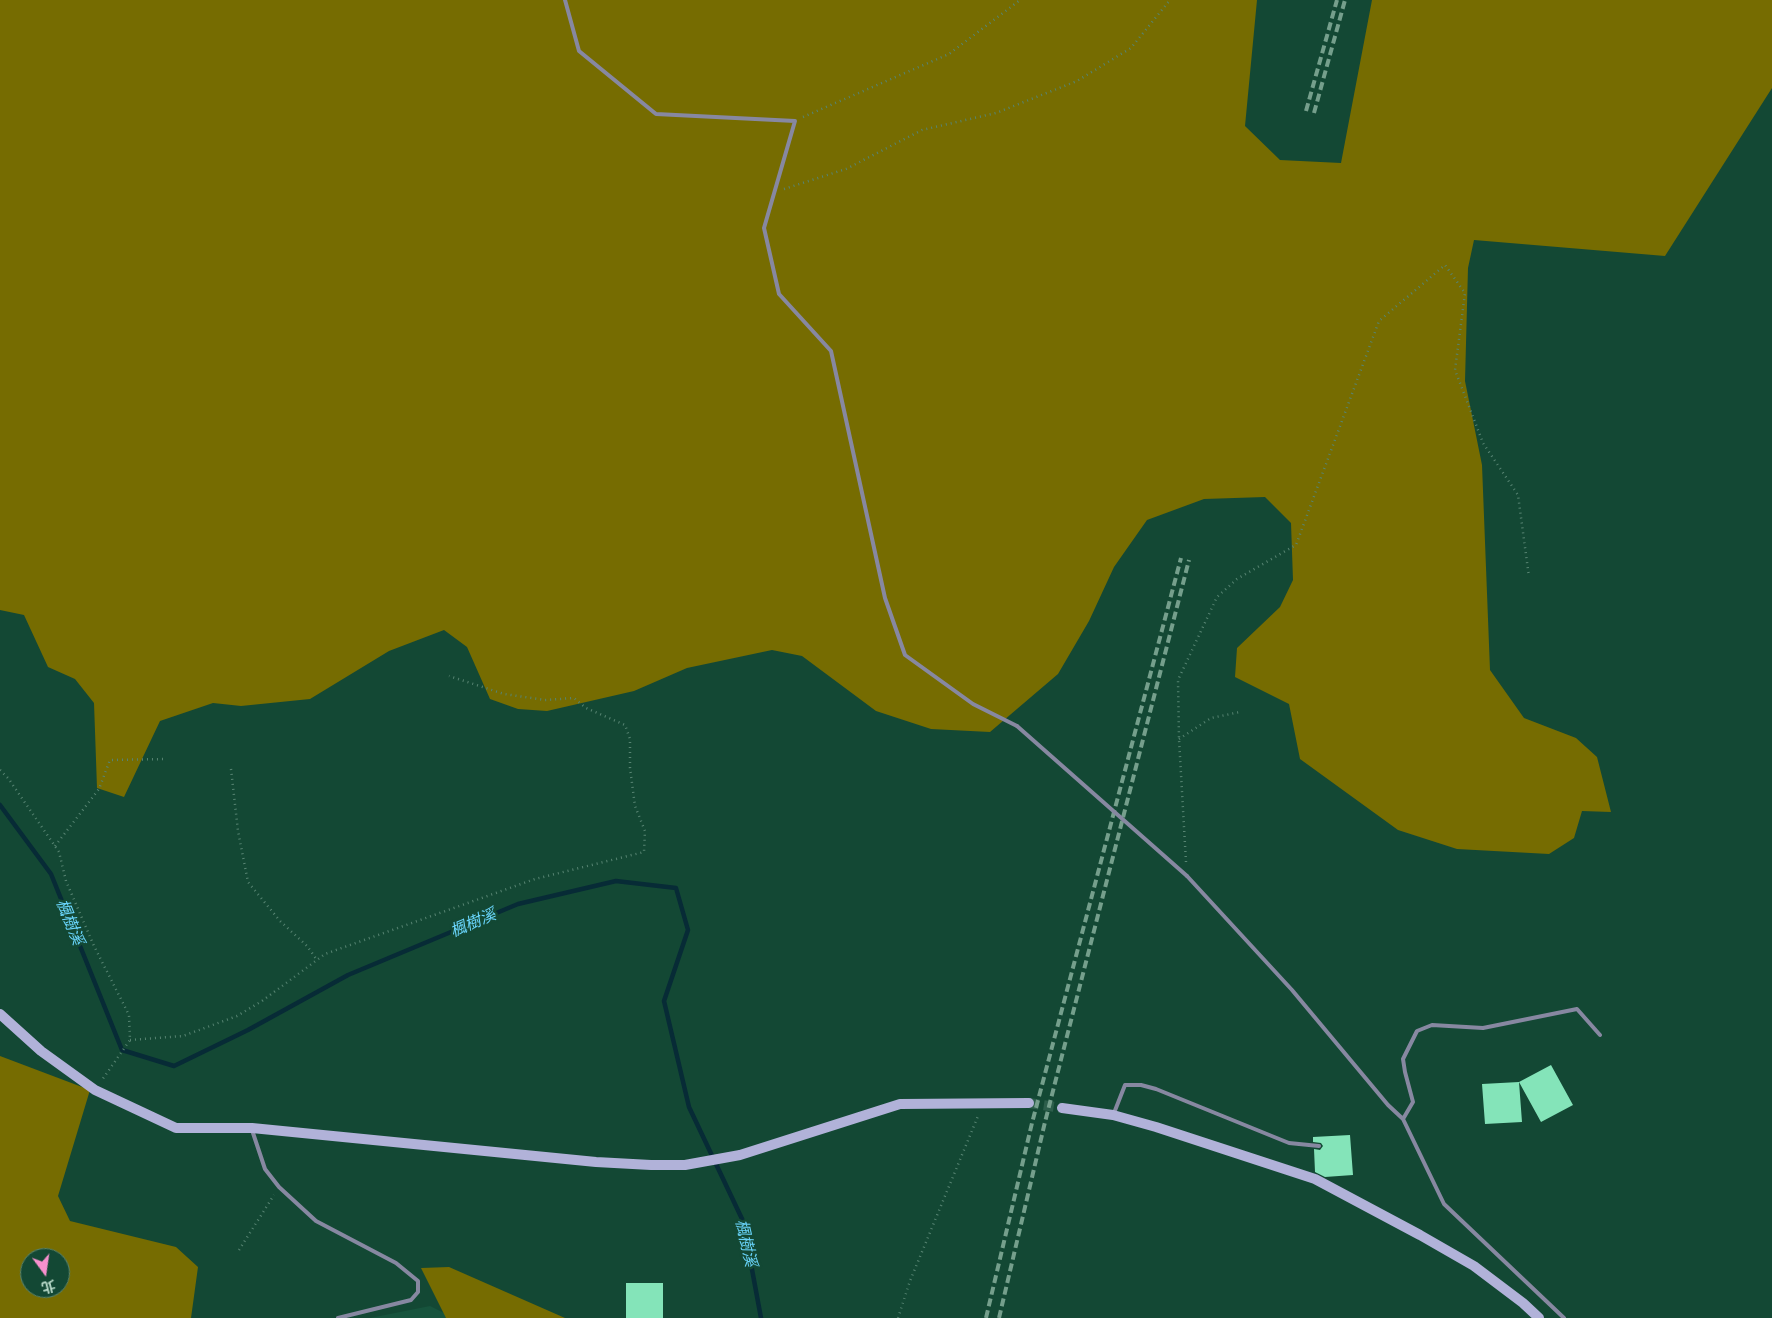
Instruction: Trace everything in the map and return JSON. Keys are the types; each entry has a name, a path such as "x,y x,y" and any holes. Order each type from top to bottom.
{"street":[{"path":"0,1014 41,1051 95,1090 176,1128 252,1128 596,1162 685,1165 740,1155 900,1104 1029,1103"},
{"path":"1062,1108 1112,1115 1189,1137 1315,1179 1474,1266 1539,1318"}],"lane":[{"path":"565,0 579,51 656,114 795,121 764,228 779,294 832,351 885,598 905,655 973,704 1017,726 1187,876 1292,990 1388,1105 1403,1119 1444,1204 1564,1318"},
{"path":"1403,1119 1413,1102 1403,1058 1417,1031 1432,1025 1484,1028 1577,1010 1600,1035"},
{"path":"1112,1115 1125,1085 1141,1085 1156,1089 1289,1143 1319,1146"},
{"path":"252,1128 265,1169 279,1187 316,1221 396,1263 418,1281 418,1292 411,1300 338,1318"}],"path":[{"path":"795,121 949,54 1020,0"},
{"path":"774,192 846,169 922,130 996,113 1077,81 1131,48 1170,0"},
{"path":"1187,876 1179,739 1178,680 1217,596 1236,579 1296,545 1379,321 1445,265 1465,293 1455,370 1483,443 1518,495 1529,577"},
{"path":"130,1040 183,1036 237,1016 262,1001 325,954 535,880 644,852 645,831 635,806 630,768 630,739 626,726 586,708 574,698 545,700 504,694 449,676"},
{"path":"1179,739 1211,718 1240,712"},
{"path":"55,846 99,789 110,760 166,759"},
{"path":"231,769 238,831 248,882 280,921 307,946 317,960"},
{"path":"0,770 8,778 59,852 66,881 94,946 129,1016 130,1040 95,1090"},
{"path":"898,1318 910,1281 983,1103"},
{"path":"239,1250 279,1187"}],"shaded area":[{"path":"0,0 1257,0 1245,126 1280,160 1341,163 1372,0 1772,0 1772,88 1665,256 1474,240 1468,268 1465,381 1482,465 1490,670 1524,718 1576,738 1597,757 1611,812 1582,811 1574,838 1549,854 1457,849 1398,830 1300,759 1289,704 1235,677 1237,648 1280,607 1293,580 1291,523 1265,497 1204,499 1147,520 1114,567 1089,621 1058,674 990,732 931,729 876,711 802,656 772,650 687,668 634,691 547,711 518,709 490,699 467,647 444,630 389,651 310,699 241,706 213,703 160,721 124,797 97,788 94,703 75,679 48,667 24,615 0,610"},
{"path":"0,1056 90,1090 58,1196 70,1221 176,1247 198,1267 191,1318 0,1318"},
{"path":"449,1267 565,1318 446,1318 421,1268"},
{"path":"430,1306 454,1318 370,1318"}],"building":[{"path":"1551,1065 1573,1105 1541,1122 1519,1082"},
{"path":"1519,1082 1522,1122 1485,1124 1482,1084"},
{"path":"1350,1135 1353,1175 1325,1177 1315,1172 1314,1149 1320,1150 1323,1146 1321,1143 1313,1142 1313,1137"},
{"path":"626,1283 663,1283 663,1318 626,1318"}],"waterway":[{"name":"楓樹溪","path":"0,805 51,874 122,1050 174,1066 248,1030 348,975 518,904 616,881 676,888 688,930 664,1001 689,1107 743,1221 761,1318"}],"tunnel":[{"path":"1029,1103 1062,1108"}],"railway":[{"path":"1306,111 1337,0"},
{"path":"1314,113 1345,0"},
{"path":"986,1318 1032,1123 1181,558"},
{"path":"999,1318 1045,1122 1189,560"}]}
